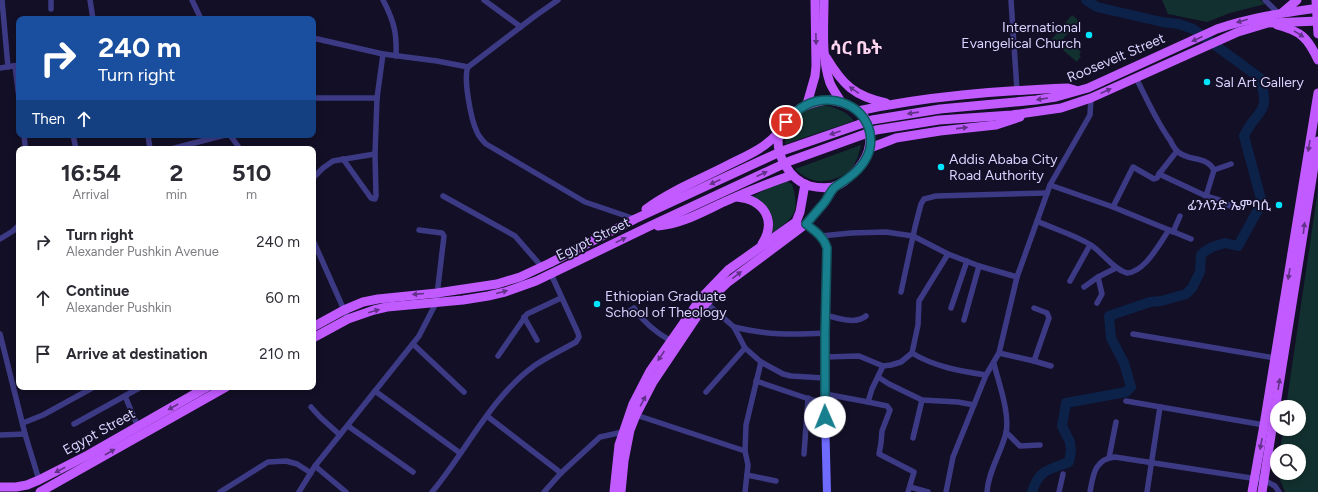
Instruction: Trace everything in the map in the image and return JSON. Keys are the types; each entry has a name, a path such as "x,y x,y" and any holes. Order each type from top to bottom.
{"main road":[{"path":"807,104 815,76 816,66 815,0"},
{"path":"824,0 824,54 826,68 831,84 841,102"},
{"path":"1280,13 1298,0"},
{"path":"1317,5 1318,34"},
{"name":"Roosevelt Street","path":"865,116 1056,97 1080,90 1218,29 1240,21 1317,5"},
{"name":"Roosevelt Street","path":"873,134 940,120 1028,113 1061,108 1091,98 1238,32 1268,23 1317,21"},
{"path":"1268,23 1289,28 1305,37 1312,46 1318,60"},
{"path":"824,54 837,75 846,85 857,93 871,100 890,104"},
{"path":"865,116 890,104 922,99 1017,90 1068,88 1080,90"},
{"path":"1262,492 1277,363 1318,93"},
{"path":"636,219 647,208 669,195 759,150 772,140 780,130 795,112 807,104 824,100 841,102 865,116 868,126 873,134 870,148 861,166 843,182 835,186 821,188 798,181 790,172 781,158 778,146 777,140 780,130"},
{"path":"870,148 896,138 1006,123 1028,113"},
{"name":"Egypt Street","path":"316,325 344,310 363,302 497,284 520,277 636,219 782,151 865,116"},
{"name":"Egypt Street","path":"316,336 348,319 387,307 463,300 505,292 536,282 650,226 790,161 873,134"},
{"path":"1252,492 1318,141"},
{"path":"650,226 665,225 696,216 790,172"},
{"path":"621,492 624,461 630,430 650,380 671,341 728,270 796,222 800,212 805,184"},
{"path":"614,492 619,445 633,404 704,301 806,224 824,203 835,186"},
{"path":"736,197 753,201 761,206 764,211 769,221 768,232 761,246"},
{"name":"Egypt Street","path":"0,487 16,487 27,485 39,480 138,427 202,390"},
{"name":"Egypt Street","path":"40,492 221,390"}],"street":[{"path":"2,0 8,67"},
{"path":"51,0 52,9"},
{"path":"90,0 93,16"},
{"path":"192,0 200,16"},
{"path":"383,0 390,14 397,37 396,56"},
{"path":"484,0 521,26"},
{"path":"558,0 521,26 468,67 466,77 470,105 476,130 486,144 585,202 636,219"},
{"path":"1011,0 1017,90"},
{"path":"1265,0 1280,13"},
{"path":"316,39 383,54 468,67"},
{"path":"343,159 373,200 375,199 377,98 383,54"},
{"path":"0,68 16,66"},
{"path":"1136,78 1164,132 1177,151 1187,157 1207,161 1214,170 1206,196"},
{"path":"316,98 377,98"},
{"path":"946,492 953,457 986,376 994,364 998,353 1017,277 1047,193 1050,185 1090,115 1091,98"},
{"path":"24,138 25,145"},
{"path":"183,146 213,138"},
{"path":"1113,207 1133,167 1154,179 1160,174 1177,151"},
{"path":"316,175 333,161 375,154"},
{"path":"1214,170 1231,164"},
{"path":"1160,174 1232,207"},
{"path":"1050,185 1113,207 1191,239"},
{"path":"901,292 913,236 921,204 924,199 927,197 1047,193"},
{"path":"443,196 515,236 542,267"},
{"path":"1037,221 1090,245 1116,268 1127,273 1131,273 1145,263 1171,231 1180,216"},
{"path":"806,224 821,236 826,243 827,248 824,378 827,492"},
{"path":"299,492 315,466 413,344 436,303 444,236 442,233 419,230"},
{"path":"0,239 16,231"},
{"path":"821,236 886,232 913,236 948,254 979,266 1017,277"},
{"path":"1070,281 1090,245"},
{"path":"316,247 348,319"},
{"path":"825,357 859,356 883,366 896,364 912,353 918,325 919,301 948,254"},
{"path":"951,308 967,261"},
{"path":"964,320 979,266"},
{"path":"1084,287 1098,277 1116,268"},
{"path":"432,492 496,403 534,366 576,342 579,337 552,274"},
{"path":"1097,303 1102,294 1098,277"},
{"path":"498,356 524,317 536,309 562,298"},
{"path":"704,301 734,328 745,348 761,362 783,374 791,376 824,378"},
{"path":"623,315 634,308 642,319 659,334 671,341"},
{"path":"1034,308 1047,313 1049,318 1034,361"},
{"path":"825,315 851,320 862,319 866,316"},
{"path":"524,317 537,340"},
{"path":"734,328 756,333 790,335 825,334"},
{"path":"0,334 3,357 39,480"},
{"path":"1133,334 1277,363"},
{"path":"413,344 464,392"},
{"path":"706,392 745,348"},
{"path":"912,353 931,363 986,376"},
{"path":"998,353 1051,366"},
{"path":"744,492 748,465 745,451 746,425 761,362"},
{"path":"987,492 990,477 1006,432 1005,410 994,364"},
{"path":"868,402 872,389 883,366"},
{"path":"878,376 889,384 922,400 958,402 974,405"},
{"path":"756,381 808,398 868,402 887,406 890,410 882,431 879,454 912,470 914,474 909,490 928,492"},
{"path":"23,423 88,390"},
{"path":"74,424 136,390"},
{"path":"375,392 460,453"},
{"path":"125,396 138,427"},
{"path":"804,454 808,398"},
{"path":"913,438 922,400"},
{"path":"1126,401 1264,424"},
{"path":"311,407 340,435"},
{"path":"1147,492 1160,407"},
{"path":"636,415 745,451"},
{"path":"487,416 561,473"},
{"path":"1109,458 1116,422"},
{"path":"348,426 413,472"},
{"path":"544,492 561,473 600,437 623,432"},
{"path":"1006,432 1020,446 1040,445"},
{"path":"0,435 25,434"},
{"path":"1090,492 1095,470 1102,462 1109,458 1115,457 1264,480 1275,486 1279,492"},
{"path":"220,492 268,462 286,461 296,464 311,473"},
{"path":"315,466 346,492"},
{"path":"1059,492 1063,474"},
{"path":"747,475 776,481"}],"green space":[{"path":"1162,0 1260,0 1265,4 1230,13 1207,22 1168,14"},
{"path":"1072,15 1078,20 1077,22 1079,25 1072,34 1069,32 1062,40 1069,46 1073,44 1081,52 1079,55 1081,56 1077,62 1051,40"},
{"path":"822,105 840,110 854,121 785,144 788,128 796,117 807,110"},
{"path":"861,145 857,158 850,170 836,178 823,181 813,180 804,176 795,169"},
{"path":"786,181 792,184 796,202 795,209 789,219 770,235 772,227 750,198 776,184"},
{"path":"1318,189 1318,492 1285,492 1280,480 1306,480 1306,444 1281,444 1282,436 1306,436 1306,400 1287,400"}],"waterway":[{"path":"1032,492 1038,479 1046,471 1069,462 1071,451 1070,442 1062,426 1066,403 1126,392 1131,387 1124,363 1111,338 1109,316 1150,302 1161,301 1186,294 1192,288 1200,272 1201,255 1212,247 1225,243 1238,246 1259,208 1261,199 1244,136 1248,128 1260,113 1263,106 1264,94 1260,78 1193,29 1179,24 1162,22 1097,7 1086,0"}],"place":[{"name":"International Evangelical Church","path":"1089,35"},
{"name":"Sal Art Gallery","path":"1207,82"},
{"name":"Addis Ababa City Road Authority","path":"941,167"},
{"name":"ፊንላንድ ኤምባሲ","path":"1279,205"},
{"name":"Ethiopian Graduate School of Theology","path":"597,304"}],"district":[{"name":"ሳር ቤት","path":"856,48"}],"route":[{"path":"786,122 795,112 807,104 830,100 841,102 850,106 864,116 868,126 870,138 870,148 861,166 843,182 835,186 824,203 806,224 818,233 826,243 827,248 824,378 825,417"}]}
